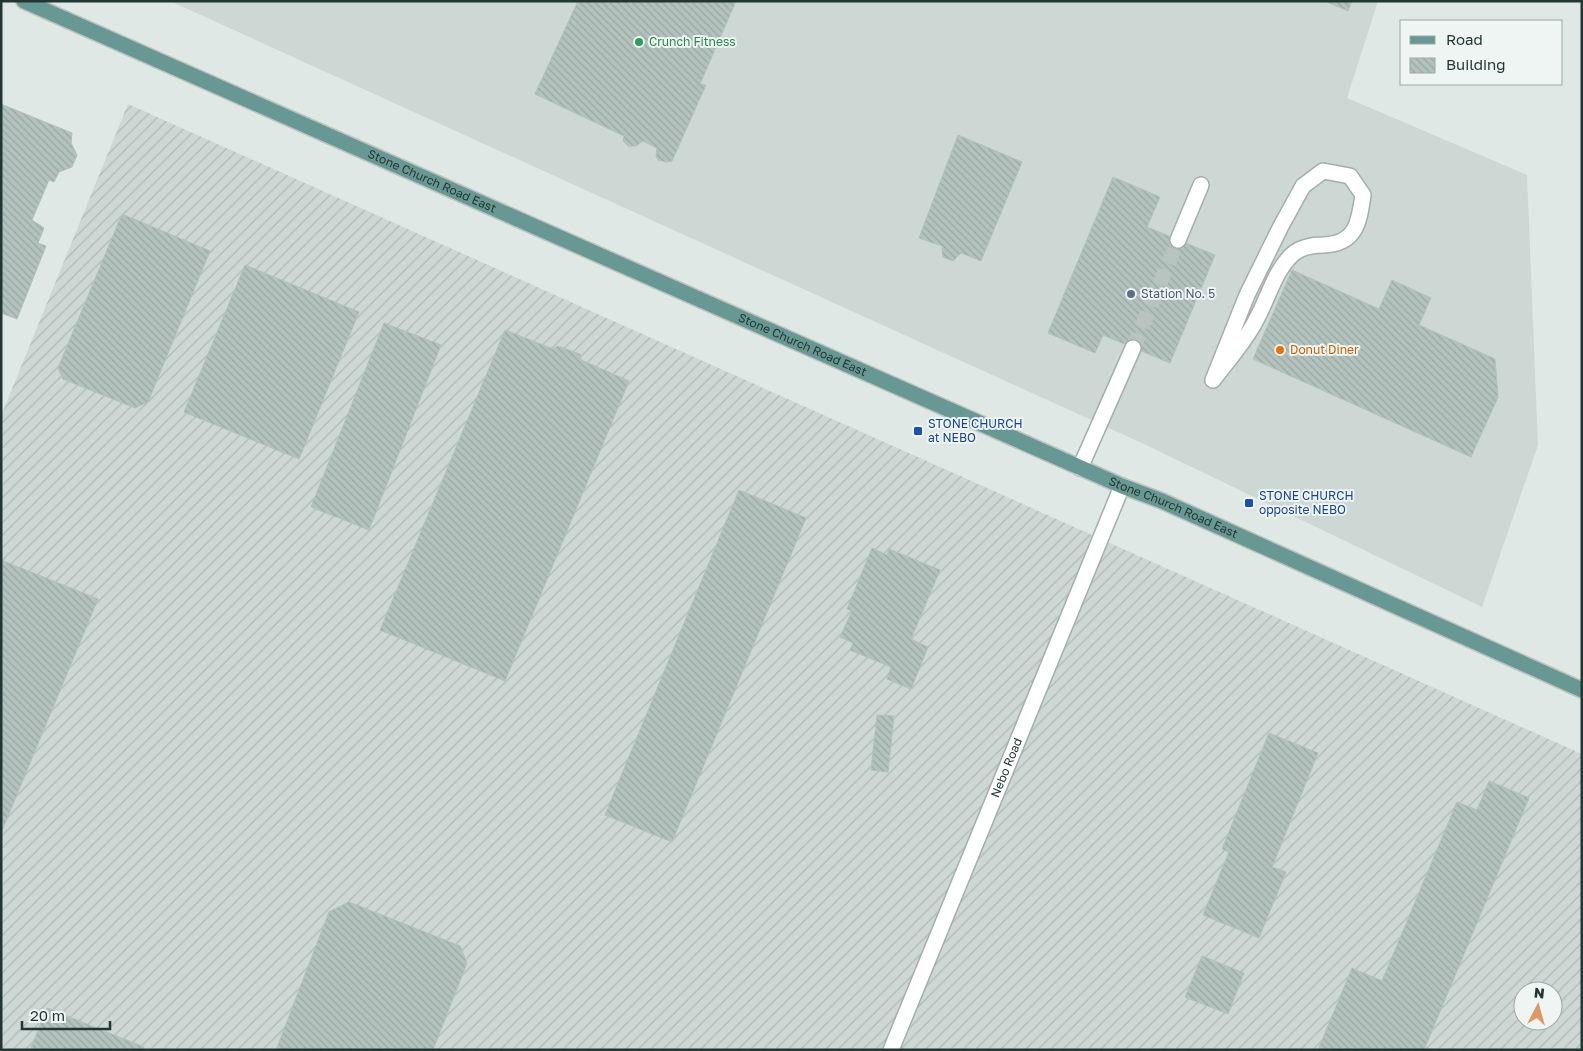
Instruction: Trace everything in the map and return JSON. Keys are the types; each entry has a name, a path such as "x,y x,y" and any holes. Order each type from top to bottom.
{"main road":[{"name":"Stone Church Road East","path":"24,1 1080,468 1162,501 1582,690"}],"street":[{"path":"1323,170 1350,176 1364,195 1359,222 1347,240 1334,245 1310,245 1294,253 1279,272 1257,320 1247,336 1213,380 1247,295 1303,186 1323,170"},
{"path":"1178,240 1201,185"},
{"path":"1080,468 1133,348"},
{"name":"Nebo Road","path":"891,1050 1122,486"}],"shaded area":[{"path":"170,1 1378,1 1347,98 1527,175 1538,445 1482,607 1146,445"},
{"path":"128,104 1582,754 1582,1050 1,1050 1,416"}],"building":[{"name":"Crunch Fitness","path":"578,1 736,1 700,84 706,85 672,161 658,160 656,156 657,148 643,141 636,146 628,146 623,141 624,136 535,94"},
{"path":"1325,1 1352,1 1348,11"},
{"path":"1,104 72,133 71,143 77,155 72,167 59,172 54,182 49,180 32,220 44,228 38,243 46,246 17,319 1,313"},
{"path":"958,135 1022,162 981,261 961,253 953,261 943,257 942,246 919,238"},
{"name":"Station No. 5","path":"1113,177 1160,197 1147,227 1215,255 1170,363 1103,335 1095,353 1048,333"},
{"path":"122,214 210,251 148,402 135,408 63,379 58,368"},
{"path":"245,265 359,312 299,459 184,412"},
{"path":"1292,270 1379,309 1392,280 1431,298 1419,325 1495,359 1498,397 1471,457 1253,359"},
{"path":"384,323 441,345 369,530 311,507"},
{"path":"505,330 553,349 558,346 580,354 581,360 629,381 505,681 380,630"},
{"path":"739,490 806,518 672,842 605,815"},
{"path":"872,548 887,555 889,549 940,570 911,639 928,647 911,689 887,679 891,667 850,650 853,643 840,637 852,611 847,609"},
{"path":"1,560 98,599 1,833"},
{"path":"877,715 894,716 888,772 871,770"},
{"path":"1269,733 1318,753 1272,867 1286,872 1259,938 1203,915 1229,852 1222,849"},
{"path":"1489,781 1529,798 1424,1050 1318,1050 1352,968 1382,981 1457,802 1477,810"},
{"path":"349,902 460,946 467,963 433,1050 276,1050 329,912"},
{"path":"1202,956 1244,973 1228,1014 1185,997"},
{"path":"47,1008 144,1047 143,1050 30,1050"}],"tunnel":[{"path":"1133,348 1178,240"}],"place":[{"name":"Crunch Fitness","path":"639,42"},
{"name":"Station No. 5","path":"1131,294"},
{"name":"Donut Diner","path":"1280,350"},
{"name":"STONE CHURCH at NEBO","path":"918,431"},
{"name":"STONE CHURCH opposite NEBO","path":"1249,503"}]}
